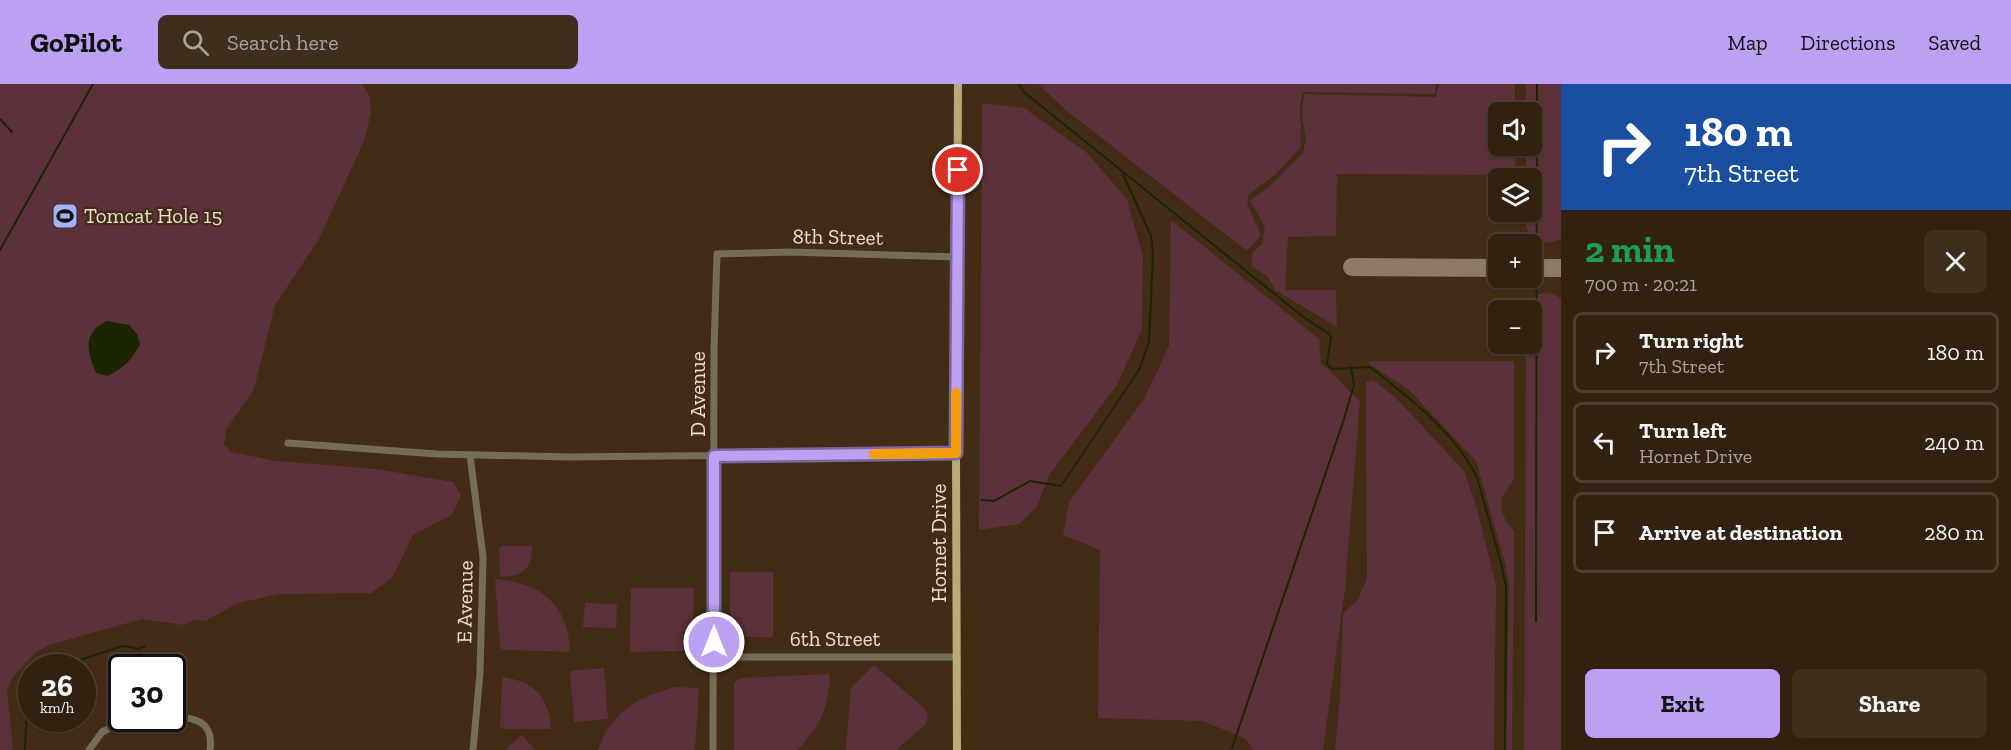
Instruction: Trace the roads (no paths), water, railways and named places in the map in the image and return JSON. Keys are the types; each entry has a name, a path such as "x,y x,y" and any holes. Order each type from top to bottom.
{"main road":[{"name":"Hornet Drive","path":"957,750 958,84"}],"street":[{"name":"8th Street","path":"717,254 790,252 957,256"},
{"name":"D Avenue","path":"714,750 717,254"},
{"path":"288,443 470,455 569,457 956,453"},
{"name":"E Avenue","path":"470,455 483,566 480,673 473,750"},
{"name":"6th Street","path":"714,657 957,657"},
{"path":"186,717 202,723 210,734 210,750"},
{"path":"89,750 102,732 108,729"}],"waterway":[{"path":"0,250 93,84"},
{"path":"1018,84 1025,93 1302,316 1329,334 1331,337 1327,364 1332,369 1369,367 1374,370 1432,418 1468,461 1477,477 1506,587 1505,750"},
{"path":"1536,621 1537,84"},
{"path":"0,119 12,132"},
{"path":"981,500 994,501 1030,481 1061,486 1139,370 1149,341 1153,254 1151,236 1123,174"},
{"path":"1232,748 1343,422 1354,385 1351,367"},
{"path":"96,655 123,646 139,649 145,646"},
{"path":"25,750 26,732"}],"place":[{"name":"Tomcat Hole 15","path":"65,216"}]}
